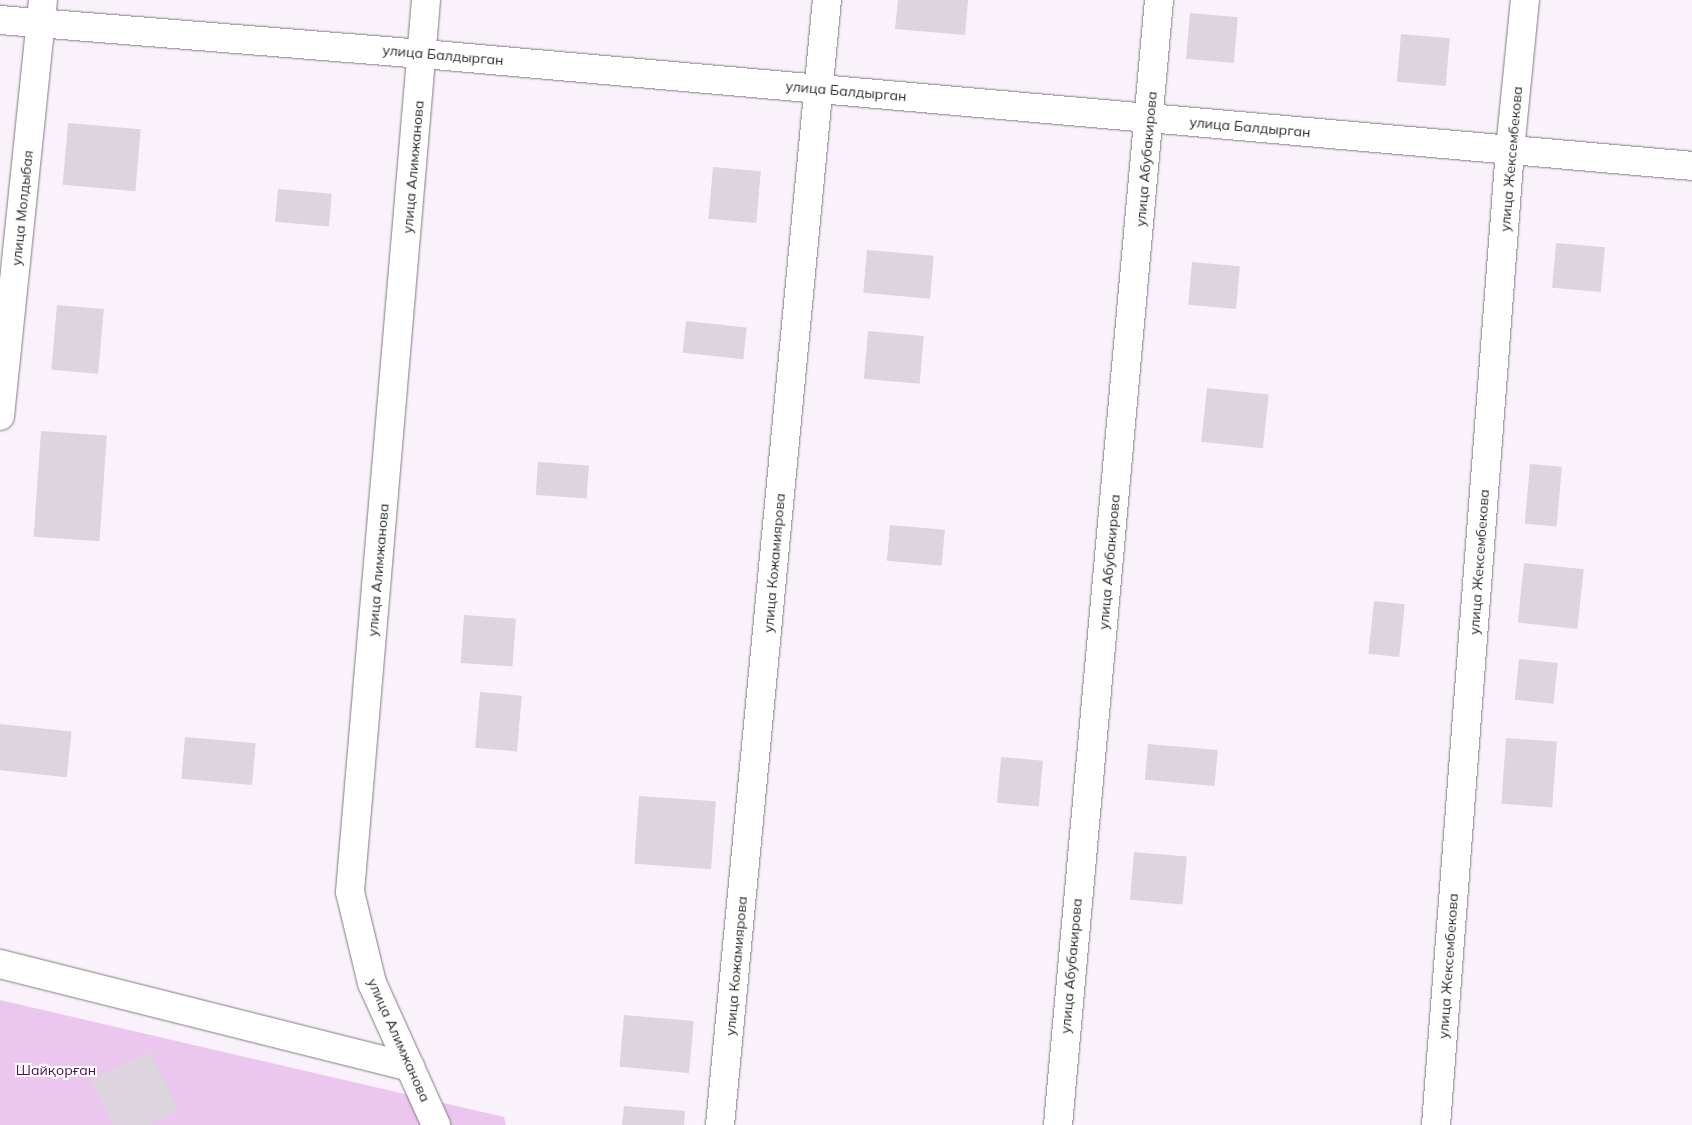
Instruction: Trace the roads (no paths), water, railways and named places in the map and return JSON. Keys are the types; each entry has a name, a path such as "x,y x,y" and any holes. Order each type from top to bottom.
{"street":[{"name":"улица Алимжанова","path":"426,0 423,54 350,892 372,983 436,1125"},
{"name":"улица Кожамиярова","path":"720,1125 827,0"},
{"name":"улица Абубакирова","path":"1058,1125 1160,0"},
{"name":"улица Жексембекова","path":"1436,1125 1510,150 1525,0"},
{"name":"улица Балдырган","path":"0,20 42,12 423,54 1692,166"},
{"name":"улица Молдыбая","path":"0,416 42,12"},
{"path":"0,964 410,1066"}],"park label":[{"name":"Шайқорған","path":"56,1070"}]}
